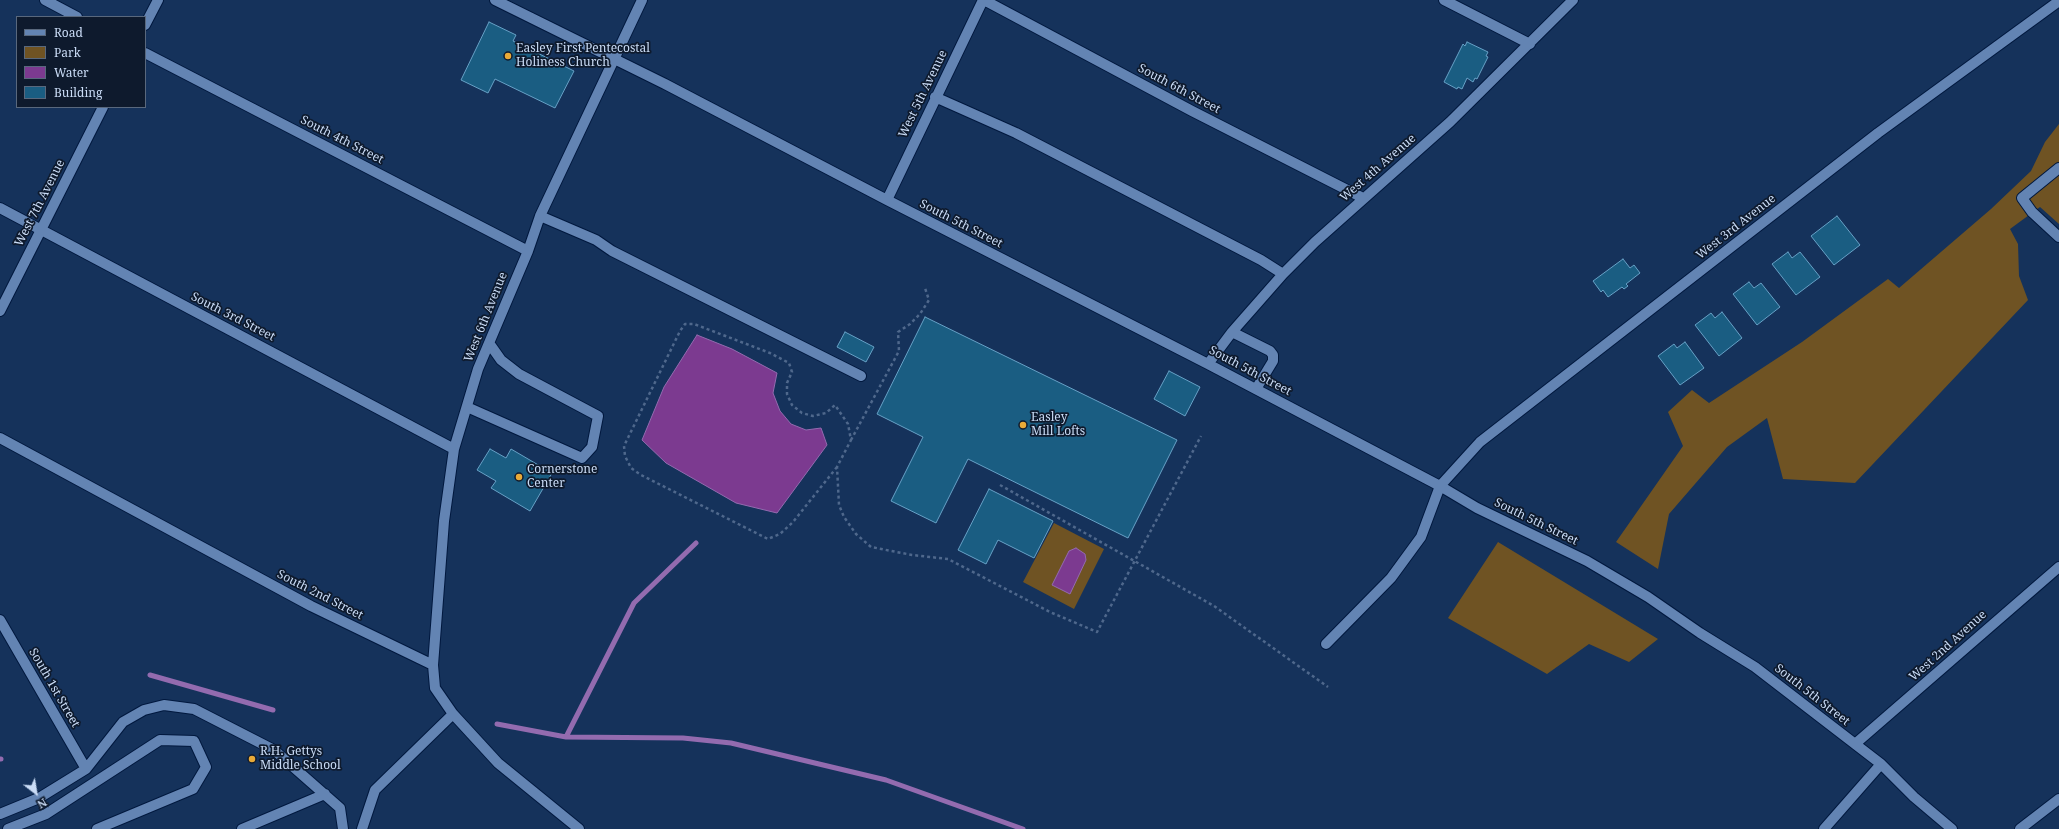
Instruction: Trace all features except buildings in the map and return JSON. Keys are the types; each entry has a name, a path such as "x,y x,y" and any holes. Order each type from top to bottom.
{"street":[{"path":"45,0 75,16"},
{"path":"146,23 158,0"},
{"name":"South 5th Street","path":"495,0 613,58 1208,364 1440,486 1476,508 1587,561 1648,597 1700,633 1755,667 1881,764 1914,797 1952,829"},
{"name":"West 6th Avenue","path":"433,666 444,521 454,449 467,407 489,343 528,251 540,216 613,58 642,0"},
{"name":"West 5th Avenue","path":"887,200 935,97 983,0"},
{"name":"South 6th Street","path":"983,0 1192,111 1363,198"},
{"path":"1444,0 1530,44"},
{"name":"West 4th Avenue","path":"1208,364 1232,332 1283,274 1363,198 1450,122 1573,0"},
{"name":"West 3rd Avenue","path":"1440,486 1480,442 1878,134 2059,1"},
{"name":"South 4th Street","path":"146,54 528,251"},
{"path":"935,97 1016,133 1261,260 1283,274"},
{"name":"West 7th Avenue","path":"0,311 102,108"},
{"path":"2059,168 2022,198 2032,212 2059,237"},
{"name":"South 3rd Street","path":"0,208 454,449"},
{"path":"540,216 596,240 619,255 861,376"},
{"path":"1232,332 1270,351 1273,355 1273,361 1256,389"},
{"path":"467,407 582,458 592,447 598,416 519,374 501,360 489,343"},
{"name":"South 2nd Street","path":"0,438 311,606 433,666"},
{"path":"1326,644 1392,578 1421,538 1440,486"},
{"name":"West 2nd Avenue","path":"1854,744 1885,720 1950,660 2059,567"},
{"name":"South 1st Street","path":"0,620 86,769"},
{"path":"433,666 435,688 453,714 498,763 579,829"},
{"path":"0,814 39,798 86,769 123,722 144,710 164,706 194,709 274,750 340,808 343,829"},
{"path":"362,829 376,790 453,714"},
{"path":"8,829 46,814 160,740 194,740 206,767 193,789 97,829"},
{"path":"1824,829 1881,764"},
{"path":"242,829 325,794"},
{"path":"2020,829 2059,799"}],"path":[{"path":"851,440 848,424 834,405 826,413 813,416 802,413 792,405 787,394 787,383 792,372 789,363 770,353 694,324 685,324 680,331 624,446 625,456 631,468 641,475 768,539 780,534 793,522 837,467 900,351 898,332 910,324 920,314 929,300 925,288"},
{"path":"837,467 839,505 844,516 856,534 871,547 912,556 948,559 1050,612 1097,632 1201,436"},
{"path":"1000,485 1214,606 1328,687"}],"green space":[{"path":"2059,124 2059,224 2040,207 2010,229 2018,244 2019,276 2028,300 1855,483 1783,479 1767,418 1727,447 1669,514 1658,569 1616,542 1683,446 1668,412 1692,390 1709,403 1802,342 1888,279 1899,288 1991,209 2031,171 2045,142"},
{"path":"1054,523 1104,549 1074,609 1023,582"},
{"path":"1498,542 1658,639 1629,662 1589,644 1547,674 1448,618"}],"water":[{"path":"697,335 732,349 777,373 773,393 780,411 791,424 806,430 821,428 827,445 777,513 736,503 666,463 642,440 664,387"},
{"path":"1076,548 1085,554 1086,560 1070,594 1052,585 1069,551"}],"waterway":[{"path":"566,737 634,603 696,543"},
{"path":"150,675 273,710"},
{"path":"497,724 566,737 683,738 731,743 886,780 1023,829"}],"place":[{"name":"Easley First Pentecostal Holiness Church","path":"508,56"},
{"name":"Easley Mill Lofts","path":"1023,425"},
{"name":"Cornerstone Center","path":"519,477"},
{"name":"R.H. Gettys Middle School","path":"252,759"}]}
